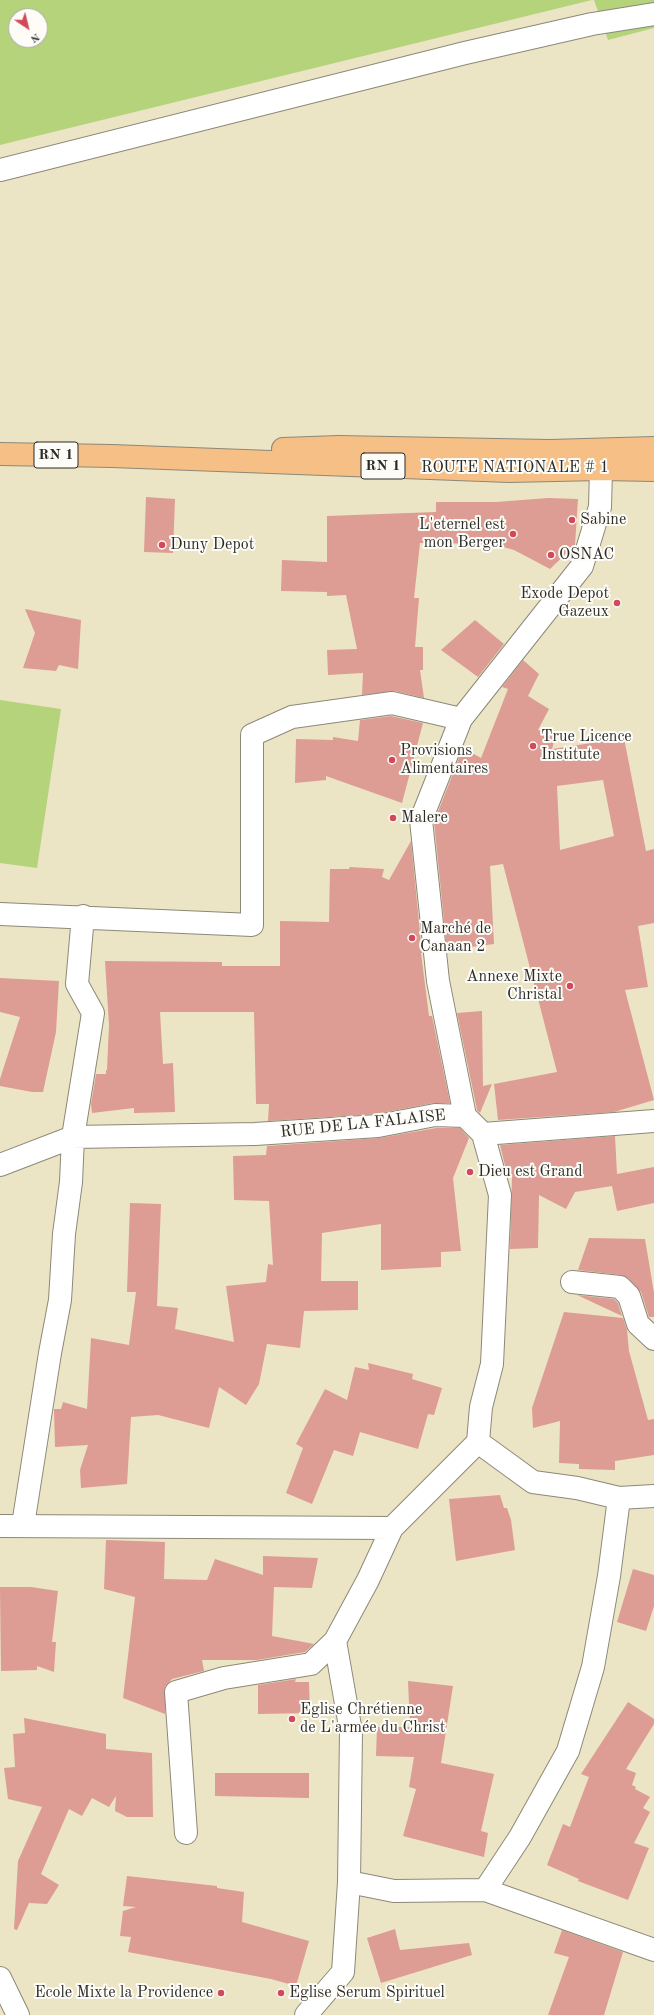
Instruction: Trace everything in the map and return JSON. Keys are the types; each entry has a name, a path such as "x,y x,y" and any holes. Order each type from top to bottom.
{"main road":[{"name":"ROUTE NATIONALE # 1","path":"112,456 338,447 550,451 654,448"},
{"name":"ROUTE NATIONALE # 1","path":"0,454 112,456 509,471 601,469 654,470"}],"street":[{"path":"0,170 465,53 592,24 654,14"},
{"path":"465,1116 438,981 421,820 461,720 582,566 600,507 601,469"},
{"path":"0,914 83,916 252,925 252,735 292,717 392,703 461,720"},
{"path":"23,1525 50,1353 60,1300 64,1234 71,1182 73,1137 93,1013 77,984 83,916"},
{"name":"RUE DE LA FALAISE","path":"0,1165 73,1137 255,1134 378,1126 435,1115 465,1116 483,1134 500,1195 492,1364 481,1408 478,1442"},
{"path":"483,1134 654,1121"},
{"path":"572,1282 620,1287 629,1296 638,1324 654,1339"},
{"path":"186,1833 176,1692 224,1678 311,1664 335,1641 368,1580 392,1528 478,1442 533,1482 577,1488 619,1498 654,1496"},
{"path":"485,1890 520,1837 568,1751 593,1667 609,1576 619,1498"},
{"path":"0,1526 392,1528"},
{"path":"306,2015 343,1972 349,1882 352,1732 335,1641"},
{"path":"349,1882 394,1891 485,1890 654,1950"},
{"path":"0,1978 18,2015"}],"green space":[{"path":"0,0 592,0 0,145"},
{"path":"594,0 654,0 654,28 608,40"},
{"path":"0,700 61,709 37,868 0,863"}],"building":[{"path":"146,497 175,499 173,553 144,552"},
{"path":"548,498 578,499 575,545 550,569 514,550 492,544 420,543 414,598 419,598 415,647 423,647 423,670 420,670 424,698 395,691 362,695 363,673 328,675 327,650 357,649 346,595 327,596 327,592 281,591 282,560 327,562 327,516 436,512 436,502 496,502"},
{"path":"25,609 81,620 78,669 59,665 56,671 23,668 35,633"},
{"path":"475,620 504,644 478,677 441,650"},
{"path":"523,660 539,674 528,696 549,709 538,730 556,735 552,749 624,738 646,851 654,849 654,923 638,926 648,987 625,990 654,1100 614,1112 498,1120 494,1084 557,1072 503,864 490,866 494,944 447,950 434,822 463,748 481,758 508,689 502,687","holes":["603,780 614,836 560,850 557,786"]},
{"path":"391,716 423,723 402,803 326,776 326,780 295,783 296,739 333,740 333,737 358,741 360,720"},
{"path":"411,841 421,953 429,1016 432,1016 450,1103 433,1103 376,1114 268,1121 269,1104 256,1104 254,1012 160,1012 163,1064 173,1063 175,1112 134,1113 134,1108 92,1113 91,1104 96,1074 106,1074 107,1070 109,1025 105,961 222,962 222,966 280,966 280,921 329,922 330,869 349,869 350,867 384,869 382,877 389,880"},
{"path":"0,978 59,981 56,1032 43,1092 32,1092 0,1086 0,1079 20,1017 0,1012"},
{"path":"482,1011 483,1086 492,1084 480,1113 477,1110 457,1013"},
{"path":"436,1128 460,1128 469,1138 453,1178 461,1251 441,1252 441,1267 381,1270 381,1224 322,1233 321,1281 358,1281 358,1310 304,1311 300,1348 267,1344 259,1384 246,1405 219,1387 209,1428 158,1415 131,1417 127,1484 81,1488 80,1470 88,1445 55,1447 54,1409 61,1409 63,1402 87,1409 91,1338 129,1345 136,1292 127,1292 130,1203 161,1204 157,1306 178,1308 175,1329 234,1342 226,1286 266,1282 268,1264 273,1265 269,1201 234,1200 233,1156 266,1155 267,1146 379,1138"},
{"path":"615,1136 617,1174 654,1167 654,1203 617,1211 612,1186 575,1192 566,1209 539,1195 538,1248 510,1249 512,1177 508,1178 500,1145"},
{"path":"589,1238 645,1239 654,1293 654,1317 649,1317 641,1292 628,1278 621,1275 578,1270"},
{"path":"577,1295 614,1299 618,1303 622,1316"},
{"path":"564,1312 623,1318 627,1330 629,1351 648,1420 654,1419 654,1455 615,1461 615,1470 579,1469 579,1464 559,1463 560,1421 533,1428 532,1408"},
{"path":"368,1363 413,1374 412,1379 442,1388 434,1415 428,1414 418,1449 360,1432 353,1456 334,1450 312,1504 286,1493 303,1448 296,1444 325,1389 347,1400 355,1367 369,1370"},
{"path":"500,1495 504,1508 507,1508 511,1520 515,1550 456,1561 449,1499"},
{"path":"106,1540 165,1542 164,1579 207,1580 215,1559 263,1575 263,1556 318,1558 312,1588 274,1587 272,1636 314,1644 305,1652 257,1660 202,1660 204,1671 172,1679 165,1687 165,1714 123,1698 135,1597 104,1589"},
{"path":"633,1569 654,1575 654,1606 646,1631 617,1622"},
{"path":"0,1587 31,1587 58,1591 52,1642 56,1642 54,1672 37,1666 37,1670 1,1671"},
{"path":"296,1679 295,1682 309,1682 310,1713 258,1714 258,1685"},
{"path":"408,1681 453,1686 441,1763 494,1774 481,1831 488,1833 484,1857 403,1836 416,1789 409,1787 414,1757 376,1756 377,1727 410,1727"},
{"path":"628,1702 654,1719 654,1724 626,1769 636,1773 632,1785 636,1787 635,1789 650,1797 643,1808 650,1812 634,1843 649,1848 628,1900 578,1881 579,1879 547,1865 563,1824 570,1827 589,1777 581,1774"},
{"path":"24,1718 106,1734 106,1749 152,1753 153,1817 127,1817 115,1811 116,1796 109,1807 92,1798 82,1816 69,1809 41,1874 59,1885 47,1904 29,1903 17,1930 14,1929 18,1861 42,1807 8,1799 4,1768 15,1767 13,1734 25,1733"},
{"path":"215,1773 309,1773 309,1798 215,1796"},
{"path":"127,1876 217,1886 217,1888 244,1892 242,1922 309,1941 296,1986 271,1979 128,1952 131,1937 120,1936 123,1911 136,1907 123,1906"},
{"path":"395,1929 400,1950 469,1943 472,1955 381,1983 367,1938"},
{"path":"562,1930 623,1952 604,2015 548,2015 569,1957 554,1953"}],"place":[{"name":"Sabine","path":"572,520"},
{"name":"L'eternel est mon Berger","path":"513,534"},
{"name":"Duny Depot","path":"162,545"},
{"name":"OSNAC","path":"551,555"},
{"name":"Exode Depot Gazeux","path":"617,603"},
{"name":"True Licence Institute","path":"533,746"},
{"name":"Provisions Alimentaires","path":"392,760"},
{"name":"Malere","path":"393,818"},
{"name":"Marché de Canaan 2","path":"412,938"},
{"name":"Annexe Mixte Christal","path":"570,986"},
{"name":"Dieu est Grand","path":"470,1172"},
{"name":"Eglise Chrétienne de L'armée du Christ","path":"292,1719"},
{"name":"Ecole Mixte la Providence","path":"221,1993"},
{"name":"Eglise Serum Spirituel","path":"281,1993"}]}
